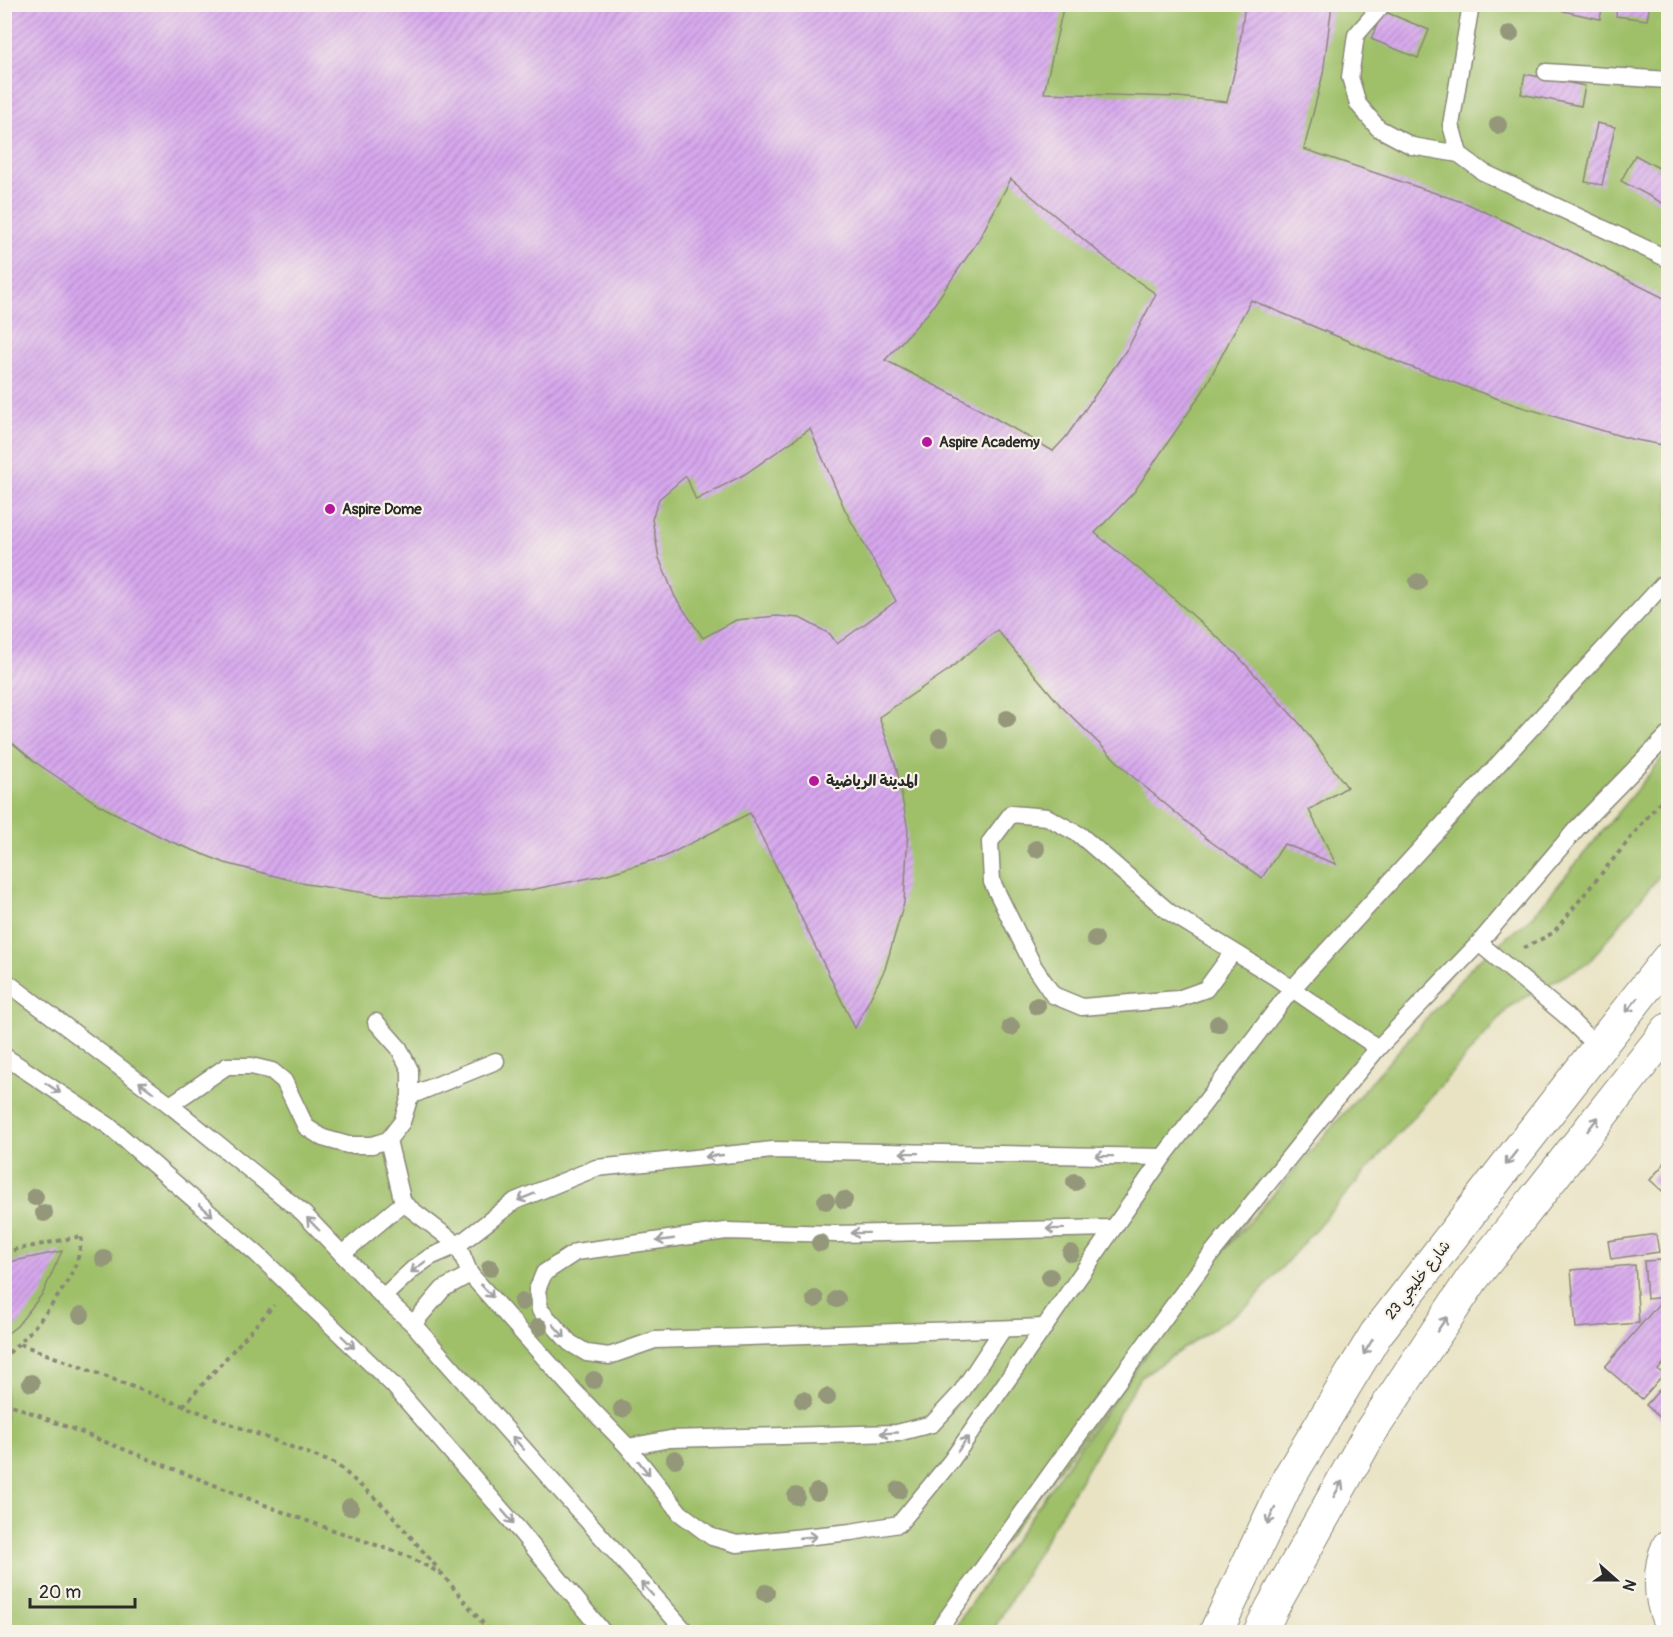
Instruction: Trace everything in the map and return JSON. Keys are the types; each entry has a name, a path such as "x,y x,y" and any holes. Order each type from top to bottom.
{"main road":[{"name":"شارع خليجي 23","path":"1216,1632 1290,1476 1376,1334 1668,959"},
{"path":"1260,1632 1371,1431 1472,1279 1668,1030"},
{"path":"1598,1048 1634,1071"}],"street":[{"path":"1668,1546 1662,1558 1661,1602 1668,1619"}],"lane":[{"path":"1383,4 1356,35 1350,77 1358,104 1378,128 1412,146 1459,154 1483,172 1668,259"},
{"path":"1459,154 1451,124 1471,4"},
{"path":"1546,72 1668,80"},
{"path":"388,1140 404,1203 458,1245 470,1274 574,1391 628,1447 680,1513 712,1537 738,1544 851,1533 899,1524 951,1461 1163,1157 1292,988 1668,579"},
{"path":"938,1632 1212,1253 1378,1048 1479,943 1578,827 1668,735"},
{"path":"1233,952 1206,988 1178,999 1082,1008 1053,995 1034,966 992,882 990,842 1011,814 1047,817 1080,835 1169,912 1292,988 1378,1048"},
{"path":"1479,943 1565,1015 1598,1048"},
{"path":"4,980 170,1105 302,1212 383,1297 413,1324 686,1632"},
{"path":"170,1105 227,1066 251,1066 272,1071 284,1081 306,1127 323,1138 348,1145 372,1145 388,1140 402,1122 410,1096 410,1070 399,1048 376,1022"},
{"path":"4,1056 109,1126 266,1262 393,1385 519,1530 603,1632"},
{"path":"410,1096 496,1061"},
{"path":"383,1297 413,1269 430,1257 458,1245 515,1201 596,1168 773,1150 1163,1157"},
{"path":"342,1254 404,1203"},
{"path":"1045,1327 655,1340 609,1356 587,1353 570,1343 540,1310 537,1290 544,1273 576,1252 726,1231 836,1234 1113,1228"},
{"path":"413,1324 443,1289 470,1274"},
{"path":"628,1447 670,1439 897,1433 932,1424 960,1394 1003,1329"}],"path":[{"path":"1553,933 1668,792"},
{"path":"4,1357 20,1344 51,1306 75,1268 82,1236 5,1251"},
{"path":"183,1406 262,1319"},
{"path":"20,1344 336,1464 385,1507 490,1632"},
{"path":"4,1402 293,1516 405,1555 442,1574"}],"green space":[{"name":"المدينة الرياضية","path":"5,5 1668,5 1668,735 1344,1089 937,1632 5,1632"},
{"path":"1668,751 1668,865 1589,962 1510,1006 1249,1305 1140,1377 992,1632 951,1632 1061,1473 1206,1271 1476,962 1533,916"}],"building":[{"name":"Aspire Dome","path":"4,4 1064,4 1044,93 1178,97 1227,102 1238,57 1245,4 1332,4 1323,74 1304,149 1468,204 1566,249 1668,300 1668,446 1631,439 1515,405 1405,365 1251,300 1203,391 1134,492 1095,533 1161,587 1235,653 1301,725 1347,787 1309,810 1336,864 1284,844 1262,878 1207,839 1132,776 1061,706 997,630 947,671 879,717 897,770 908,830 904,903 885,969 855,1028 750,813 664,857 604,875 530,890 440,897 379,895 306,884 225,863 167,840 99,805 35,762 4,736","holes":["1011,179 1113,264 1156,294 1129,346 1066,437 1053,451 954,395 885,360 929,312 978,241","810,429 845,510 896,601 837,644 830,634 800,618 777,616 736,620 703,638 675,597 659,558 652,519 659,499 686,476 696,500 745,474"]},
{"path":"1617,4 1650,4 1647,20 1616,16"},
{"path":"1565,5 1603,5 1600,19 1563,11"},
{"path":"1383,11 1429,30 1418,58 1371,39"},
{"path":"1525,74 1585,86 1581,106 1521,94"},
{"path":"1597,123 1615,127 1602,185 1585,182"},
{"path":"1635,155 1668,173 1668,206 1621,181"},
{"path":"1668,1159 1668,1196 1650,1180"},
{"path":"1656,1234 1659,1252 1611,1259 1608,1241"},
{"path":"62,1251 43,1293 17,1326 4,1336 4,1263"},
{"path":"1661,1260 1664,1297 1647,1299 1644,1261"},
{"path":"1635,1265 1639,1323 1576,1328 1571,1270"},
{"path":"1668,1293 1668,1358 1658,1370 1664,1374 1642,1399 1605,1367"},
{"path":"1660,1389 1668,1397 1666,1423 1646,1405"}],"place":[{"name":"Aspire Academy","path":"927,442"},
{"name":"Aspire Dome","path":"330,509"},
{"name":"المدينة الرياضية","path":"814,781"}]}
